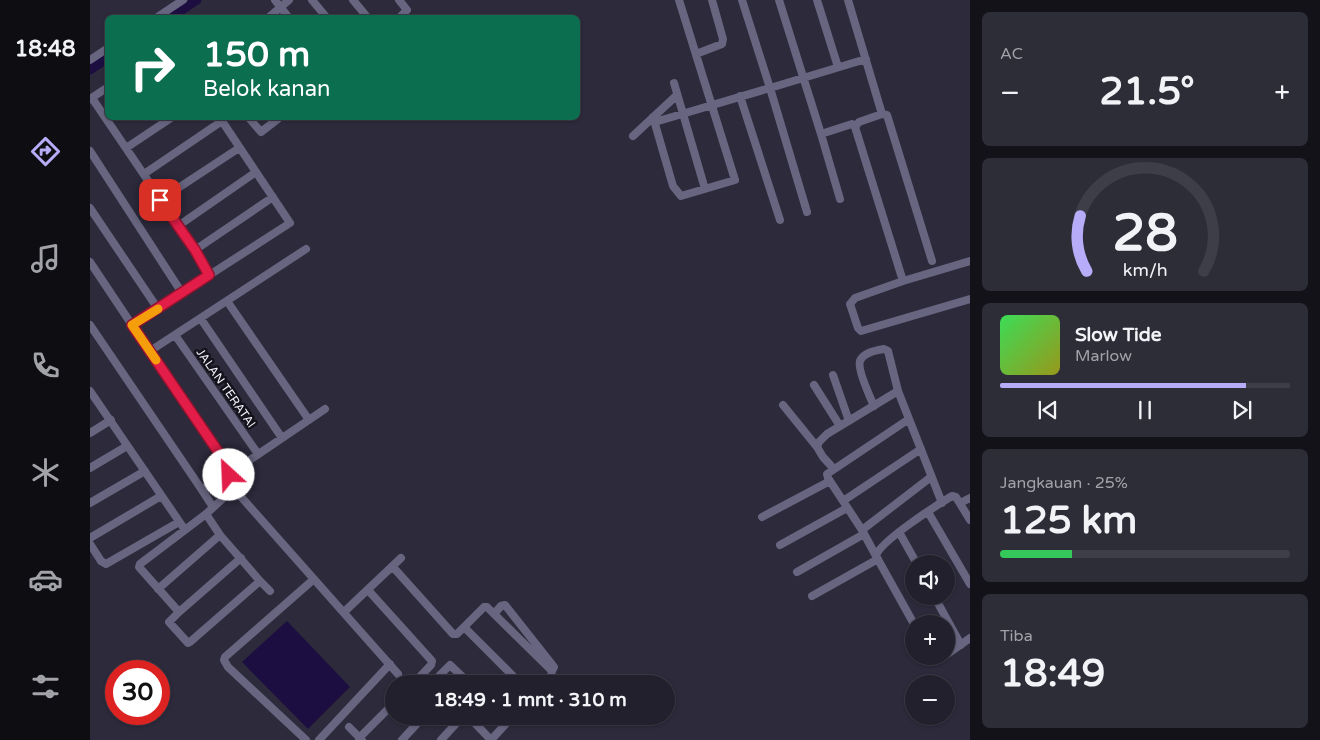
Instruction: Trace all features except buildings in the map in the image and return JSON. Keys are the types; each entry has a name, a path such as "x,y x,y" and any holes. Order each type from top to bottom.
{"street":[{"path":"160,15 183,0"},
{"path":"275,0 287,15"},
{"path":"271,15 289,0"},
{"path":"312,0 324,15"},
{"path":"353,0 366,15"},
{"path":"399,0 407,10 402,15"},
{"path":"654,120 673,186 681,196 735,180 680,0"},
{"path":"696,54 722,44 724,39 712,0"},
{"path":"742,0 807,212"},
{"path":"779,0 840,200"},
{"path":"816,0 838,67"},
{"path":"848,0 882,114"},
{"path":"90,60 105,50"},
{"path":"654,120 683,114 866,59"},
{"path":"674,82 705,189"},
{"path":"105,89 91,98 105,116"},
{"path":"633,136 654,120 677,95"},
{"path":"740,96 780,220"},
{"path":"855,128 859,122 882,114 887,115 932,261"},
{"path":"114,120 110,122 195,250 209,275"},
{"path":"126,148 168,120"},
{"path":"144,174 220,120"},
{"path":"132,325 290,223 222,120"},
{"path":"251,120 261,132 276,120"},
{"path":"821,134 852,124 855,128 903,281"},
{"path":"160,200 239,148"},
{"path":"90,151 182,293"},
{"path":"178,226 256,172"},
{"path":"195,250 273,197"},
{"path":"90,208 158,309"},
{"path":"150,351 306,250"},
{"path":"970,261 855,298 850,304 858,328 861,331 970,298"},
{"path":"90,262 150,351 229,475 235,490 398,674"},
{"path":"227,301 309,420"},
{"path":"201,319 282,438"},
{"path":"90,325 213,507"},
{"name":"JALAN TERATAI","path":"175,335 258,454"},
{"path":"874,406 860,368 860,361 864,356 884,349 888,352 898,391 942,503"},
{"path":"833,375 849,421"},
{"path":"814,385 840,426"},
{"path":"817,447 819,442 840,426 898,391"},
{"path":"91,394 111,420 185,530"},
{"path":"783,405 834,469"},
{"path":"202,490 222,476 229,475 325,409"},
{"path":"909,419 827,474 863,532 909,615"},
{"path":"90,433 111,420"},
{"path":"90,468 127,446"},
{"path":"780,545 845,505 921,449"},
{"path":"90,503 145,471"},
{"path":"797,572 863,532 931,477"},
{"path":"762,518 830,481"},
{"path":"179,612 139,565 206,514 231,491 235,490"},
{"path":"90,538 161,496"},
{"path":"877,557 877,550 899,532 952,496 956,497 970,520"},
{"path":"960,504 970,498"},
{"path":"928,512 970,584"},
{"path":"206,514 220,535 270,591"},
{"path":"90,544 101,561 106,564 179,522"},
{"path":"899,532 912,555"},
{"path":"158,589 220,535"},
{"path":"812,596 877,557"},
{"path":"241,558 169,622 189,643 260,581"},
{"path":"344,612 401,558"},
{"path":"392,567 453,634 457,634 484,607 488,607 552,672"},
{"path":"306,740 228,667 224,660 225,657 314,579"},
{"path":"368,590 432,661 432,665 421,675"},
{"path":"494,614 501,606 505,605 554,667 551,675"},
{"path":"939,605 961,645"},
{"path":"464,627 512,675"},
{"path":"955,649 970,638"},
{"path":"319,740 390,664"},
{"path":"442,675 450,665 461,675"},
{"path":"425,671 429,675"},
{"path":"349,727 361,739 385,713"},
{"path":"402,740 416,725"},
{"path":"441,740 455,725"},
{"path":"477,725 491,740 502,725"}],"shaded area":[{"path":"287,621 350,687 308,729 242,662"}],"waterway":[{"path":"174,15 197,0"},
{"path":"90,70 105,60"}],"slow traffic":[{"path":"156,360 132,325 158,309"}],"route":[{"path":"160,200 195,250 209,275 132,325 232,472 229,475"}]}
